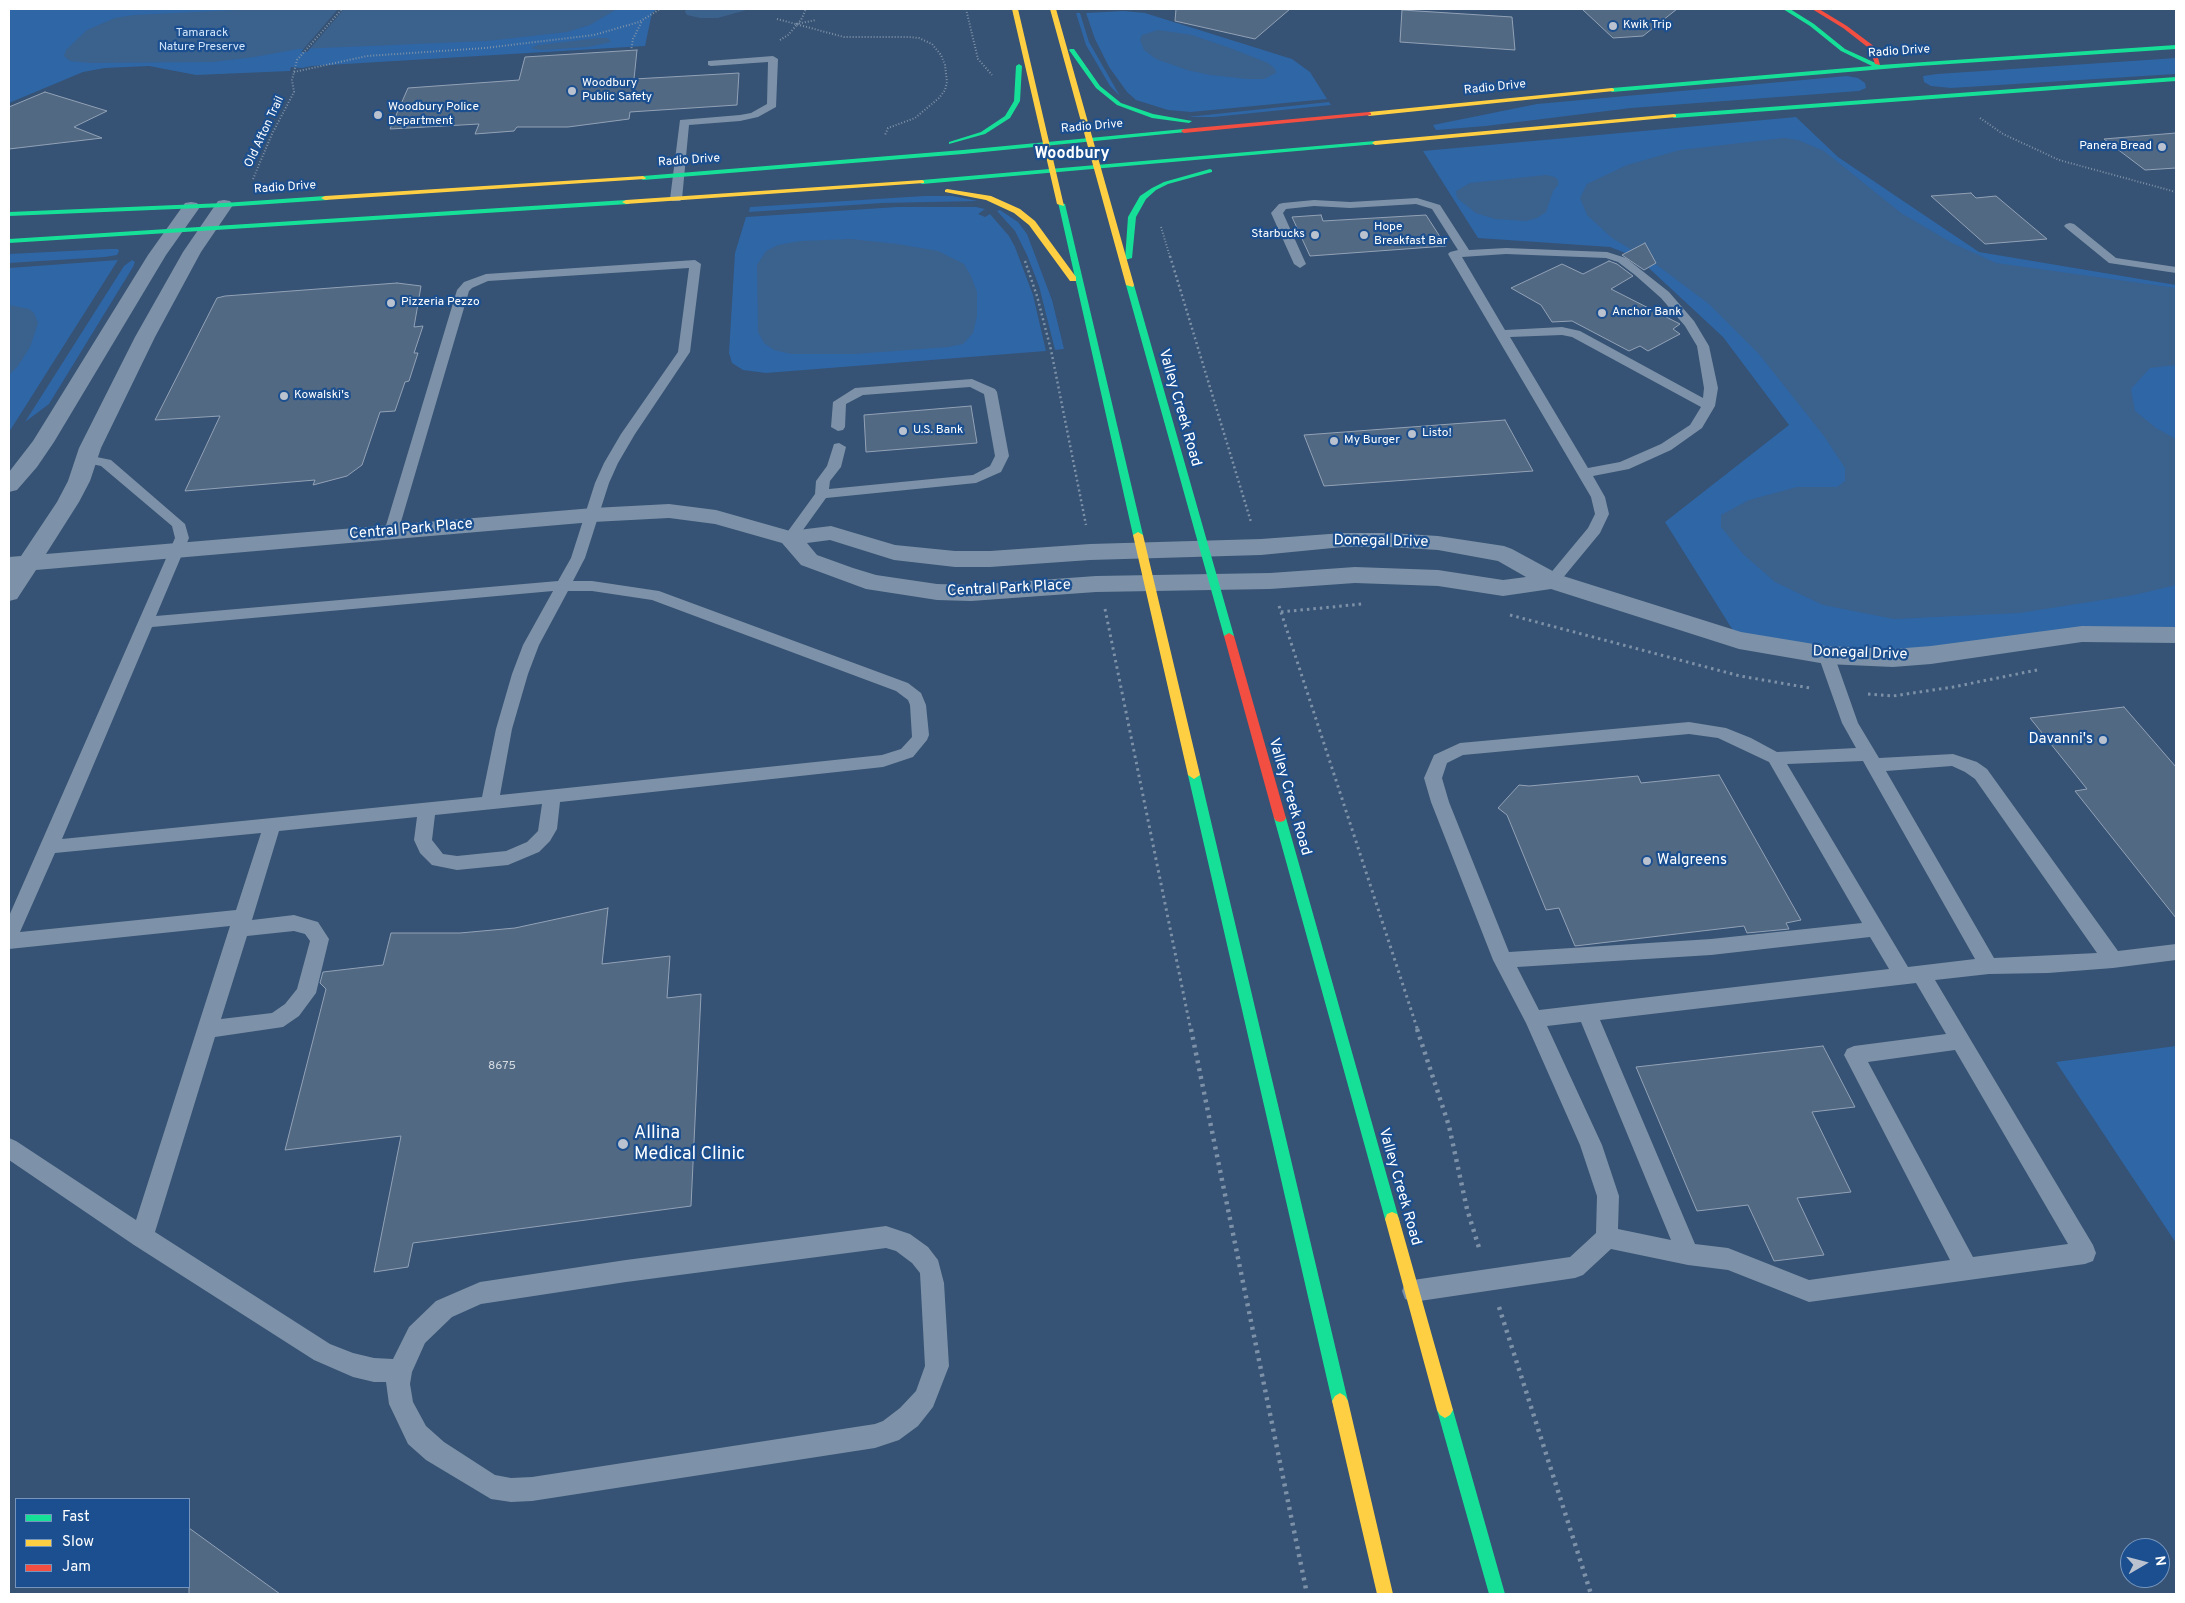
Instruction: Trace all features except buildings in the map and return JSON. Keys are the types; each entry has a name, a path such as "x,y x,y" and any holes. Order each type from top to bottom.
{"main road":[{"path":"1015,9 1385,1594"},
{"name":"Valley Creek Road","path":"1053,9 1497,1594"},
{"path":"1786,9 1812,25 1843,50 1880,67 1916,97"},
{"path":"1815,9 1840,23 1873,48 1880,67"},
{"path":"1059,30 1102,91 1119,104 1139,112 1183,121 1308,120"},
{"path":"864,161 959,141 983,133 1004,120 1012,111 1017,101 1020,32"},
{"name":"Radio Drive","path":"9,214 190,207 678,176 1046,145 1880,67 2176,47"},
{"path":"9,241 208,230 867,186 1053,172 1663,117 2176,79"},
{"path":"1127,276 1132,217 1140,201 1154,189 1189,176 1324,147"},
{"path":"867,186 959,192 988,198 1008,205 1032,224 1080,288"}],"street":[{"path":"9,593 19,564 68,502 90,448 145,337 192,252 224,205"},
{"path":"9,485 43,442 157,255 190,207"},
{"name":"Central Park Place","path":"19,564 593,515 662,511 695,513 754,526 790,538 831,532 894,552 955,559 990,560 1141,550 1203,549"},
{"name":"Central Park Place","path":"790,538 809,560 874,583 904,589 971,593 1096,584 1213,582"},
{"name":"Donegal Drive","path":"1203,549 1261,547 1343,540 1389,540 1438,543 1504,554 1552,581 1739,640 1826,655 1903,657 1931,655 2082,634 2157,633 2176,635"},
{"name":"Donegal Drive","path":"1213,582 1270,581 1355,575 1438,578 1503,588 1552,581"}],"lane":[{"path":"676,199 684,122 740,118 754,115 772,105 773,59 711,63"},
{"path":"1300,264 1277,212 1283,206 1314,203 1350,205 1417,202 1436,207 1465,253"},
{"path":"2070,226 2113,260 2176,270"},
{"path":"1552,581 1595,530 1602,514 1598,497 1454,254 1506,251 1607,255 1622,260 1640,272 1665,295 1690,324 1703,346 1711,388 1708,406 1695,428 1666,447 1624,466 1585,473"},
{"path":"391,532 463,290 468,285 486,278 695,264 684,352 628,434 611,463 602,483 578,558 531,644 504,729 490,803"},
{"path":"1502,334 1562,331 1576,334 1708,406"},
{"path":"822,494 976,480 996,469 1002,456 990,392 972,383 860,391 840,402 838,427"},
{"path":"790,538 822,494 823,480 834,467 839,447"},
{"path":"9,936 178,550 182,533 178,524 106,463 87,459"},
{"path":"49,847 272,826 883,761 906,753 916,745 921,735 918,705 915,697 902,687 654,595 592,586 562,585 147,622"},
{"path":"1826,655 1850,723 1989,966"},
{"path":"1413,1291 1575,1267 1607,1238 1608,1196 1591,1146 1534,1019 1503,960 1440,802 1433,778 1440,758 1460,750 1689,728 1720,732 1745,742 1775,758 1953,760 1971,767 1981,774 2112,960"},
{"path":"1607,1238 1688,1254 1728,1259 1809,1291 2085,1253 1960,1041 1876,929 1775,758"},
{"path":"427,810 423,840 426,848 438,860 457,863 508,858 533,847 544,836 548,829 552,797"},
{"path":"142,1237 272,826"},
{"path":"9,941 240,923 294,923 311,928 320,939 306,993 292,1010 276,1021 208,1029"},
{"path":"1503,960 1711,947 1876,929"},
{"path":"1534,1019 1989,966 2048,965 2176,952"},
{"path":"1587,1013 1688,1254"},
{"path":"1960,1041 1854,1055 1967,1269"},
{"path":"9,1148 142,1237 322,1352 374,1370 400,1371"},
{"path":"886,1237 902,1242 920,1255 930,1268 933,1283 937,1366 932,1384 925,1400 909,1417 890,1431 875,1436 558,1485 511,1490 490,1487 471,1476 435,1451 417,1435 400,1404 398,1384 400,1371 417,1335 444,1309 462,1299 500,1288 886,1237"}],"path":[{"name":"Old Afton Trail","path":"254,183 252,180 272,134 294,92 292,80 298,60 342,9"},
{"path":"294,72 367,56 485,48 594,34 642,21 660,9"},
{"path":"789,33 804,15 806,9"},
{"path":"966,9 977,57 994,78"},
{"path":"777,19 844,37 890,36 919,38 932,44 937,49 946,73 945,90 939,98 915,118 888,128 885,132 885,140"},
{"path":"795,25 816,20"},
{"path":"631,51 633,39 642,21"},
{"path":"1979,116 2003,134 2059,160 2176,192"},
{"path":"1160,223 1250,520"},
{"path":"1022,255 1037,296 1047,332 1088,533"},
{"path":"1281,612 1449,1126 1467,1209 1476,1239"},
{"path":"1106,614 1307,1594"},
{"path":"1503,1318 1591,1594"}],"green space":[{"name":"Tamarack Nature Preserve","path":"9,9 657,9 652,13 645,46 302,68 291,67 290,71 196,75 149,66 105,68 83,72 9,103"},
{"path":"1124,11 1145,13 1292,59 1310,72 1327,99 1191,112 1168,110 1136,100 1127,92 1109,67 1095,39 1086,13"},
{"path":"1076,13 1080,13 1089,42 1120,96 1110,86 1086,45"},
{"path":"2176,58 2176,74 1951,88 1931,86 1924,82 1923,76 1937,74"},
{"path":"1847,76 1858,78 1865,83 1866,88 1859,91 1631,108 1486,126 1436,130 1433,125 1537,104"},
{"path":"1329,102 1331,105 1214,117 1187,117"},
{"path":"1796,117 1838,157 1979,252 2176,285 2176,635 2157,633 1931,655 1739,640 1665,522 1789,425 1723,337 1638,258 1610,247 1478,238 1423,151"},
{"path":"924,196 952,196 978,201 882,203 749,212 750,207"},
{"path":"897,207 976,207 985,209 978,214 985,217 990,214 1009,236 1015,247 1033,295 1046,351 766,373 743,370 732,363 729,353 735,253 746,217"},
{"path":"1000,210 1018,222 1027,234 1052,300 1064,349 1055,350 1039,286 1027,255 1015,231 997,211"},
{"path":"118,249 119,251 117,255 105,257 9,263 9,254"},
{"path":"118,260 11,429 9,430 9,268"},
{"path":"132,260 135,262 133,267 49,404 25,422 124,266"},
{"path":"2176,1046 2176,1243 2056,1062"}],"shaded area":[{"path":"257,9 617,9 590,25 567,32 487,41 298,49 213,62 90,63 70,61 64,56 66,50 87,30 115,18 134,15"},
{"path":"686,9 750,9 718,18 700,18 687,15"},
{"path":"1158,30 1192,35 1230,48 1268,63 1275,69 1276,73 1264,79 1210,75 1187,70 1156,59 1144,50 1140,40 1142,35"},
{"path":"608,38 611,42 588,47 541,50 531,48 538,45"},
{"path":"1784,138 1798,140 1824,151 1901,213 1952,243 1996,263 2176,288 2176,365 2150,368 2131,389 2135,411 2156,428 2176,439 2176,585 2134,595 2019,613 1894,619 1823,605 1775,582 1743,554 1721,527 1721,515 1749,500 1797,487 1837,487 1845,481 1845,468 1824,436 1759,354 1709,304 1657,265 1612,238 1587,215 1580,198 1587,184 1627,165 1680,150"},
{"path":"1546,175 1555,177 1558,180 1558,185 1553,191 1546,212 1537,218 1526,221 1495,219 1476,213 1457,198 1456,191 1470,183"},
{"path":"851,239 938,251 964,264 977,292 977,316 973,333 963,344 948,347 855,354 791,354 774,350 764,343 758,332 757,265 766,251 778,245 801,241"},
{"path":"9,305 29,309 34,313 38,323 30,347 18,366 9,375"}],"pier":[{"path":"338,9 344,9 307,52 301,52"}],"traffic: fast":[{"path":"1786,9 1812,25 1843,50 1877,66"},
{"path":"1612,90 1919,64 2176,47"},
{"path":"1072,50 1098,87 1119,104 1152,116 1189,121"},
{"path":"951,143 983,133 1008,117 1017,101 1019,66"},
{"path":"1674,116 2176,79"},
{"path":"643,178 963,152 1184,131"},
{"path":"922,182 1375,143"},
{"path":"1128,258 1132,217 1143,198 1154,189 1166,183 1210,171"},
{"path":"9,214 224,205 325,198"},
{"path":"9,241 626,202"},
{"path":"1061,204 1138,535"},
{"path":"1130,285 1229,636"},
{"path":"1194,775 1340,1401"},
{"path":"1280,818 1392,1219"},
{"path":"1445,1410 1497,1594"}],"traffic: slow":[{"path":"1015,9 1061,204"},
{"path":"1053,9 1130,285"},
{"path":"1369,114 1612,90"},
{"path":"1375,143 1674,116"},
{"path":"325,198 643,178"},
{"path":"626,202 922,182"},
{"path":"947,191 988,198 1017,211 1032,223 1073,279"},
{"path":"1138,535 1194,775"},
{"path":"1392,1219 1445,1410"},
{"path":"1340,1401 1385,1594"}],"traffic: jam":[{"path":"1815,9 1845,27 1873,48 1878,64"},
{"path":"1184,131 1369,114"},
{"path":"1229,636 1280,818"}],"place":[{"name":"Kwik Trip","path":"1613,26"},
{"name":"Woodbury Public Safety","path":"572,91"},
{"name":"Woodbury Police Department","path":"378,115"},
{"name":"Panera Bread","path":"2162,147"},
{"name":"Starbucks","path":"1315,235"},
{"name":"Hope Breakfast Bar","path":"1364,235"},
{"name":"Pizzeria Pezzo","path":"391,303"},
{"name":"Anchor Bank","path":"1602,313"},
{"name":"Kowalski's","path":"284,396"},
{"name":"U.S. Bank","path":"903,431"},
{"name":"Listo!","path":"1412,434"},
{"name":"My Burger","path":"1334,441"},
{"name":"Davanni's","path":"2103,740"},
{"name":"Walgreens","path":"1647,861"},
{"name":"Allina Medical Clinic","path":"623,1144"}],"district":[{"name":"Woodbury","path":"1072,155"}]}
